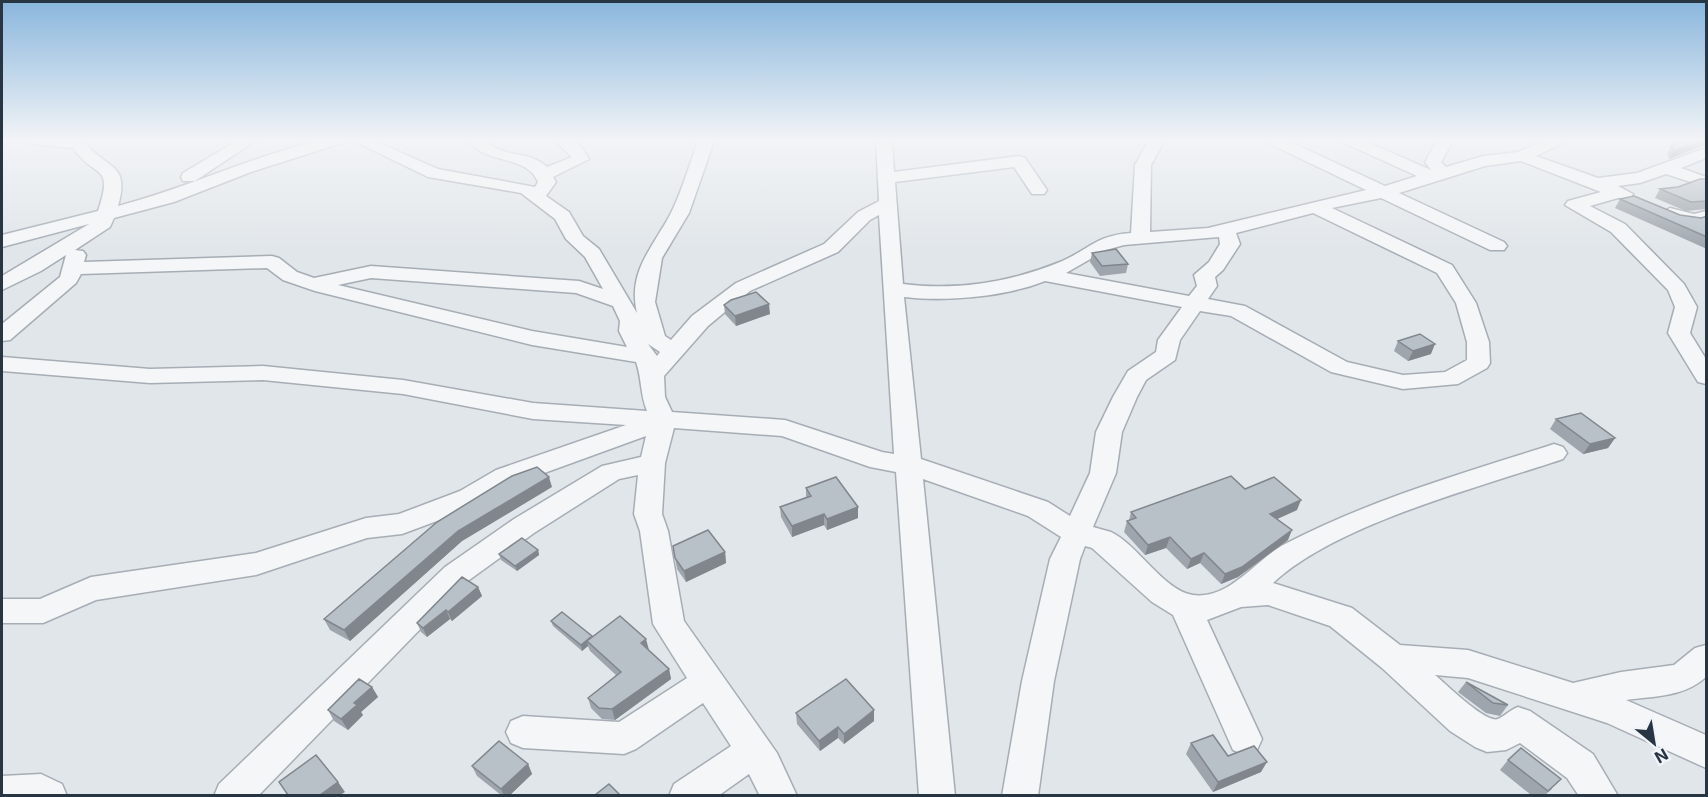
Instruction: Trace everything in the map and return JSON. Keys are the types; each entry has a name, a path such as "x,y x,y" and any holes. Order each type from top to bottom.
{"street":[{"path":"2,284 104,219 115,186 111,176"},
{"path":"2,241 104,219 133,207 190,176"},
{"path":"133,207 168,198 224,176"},
{"path":"459,176 512,185 538,195 547,206 563,216 575,239 598,261 623,303 631,321 630,331 634,341 649,366 653,397 663,421 652,463 649,521 654,531 669,624 754,750 779,795"},
{"path":"538,195 546,182 545,176"},
{"path":"673,351 655,339 645,302 652,258 680,213 693,176"},
{"path":"887,176 893,289 937,795"},
{"path":"74,268 273,262 290,276 311,283 649,366 673,351 700,321 743,286 831,248 888,190 950,176"},
{"path":"1029,176 1038,190"},
{"path":"1140,239 1143,176"},
{"path":"1351,176 1497,246"},
{"path":"893,289 932,294 974,291 1022,283 1070,265 1099,246 1122,239 1208,234 1384,192 1434,176"},
{"path":"1580,176 1682,218 1695,220 1707,216"},
{"path":"1600,183 1644,176"},
{"path":"1687,176 1707,183"},
{"path":"1619,192 1574,205 1617,228 1677,288 1686,307 1679,333 1707,377"},
{"path":"1042,275 1158,299 1197,303 1237,311 1340,367 1403,382 1450,379 1479,363 1478,342 1466,303 1445,269 1315,207"},
{"path":"1020,795 1038,681 1065,559 1103,473 1108,432 1136,376 1167,355 1169,340 1207,286 1204,275 1216,266 1230,244 1226,230"},
{"path":"2,335 69,279 74,268 79,237"},
{"path":"311,283 371,273 492,279 579,287 623,303"},
{"path":"2,364 150,376 263,373 404,387 533,411 785,428 879,460 910,465 1038,509 1076,533 1102,540 1163,594 1185,607 1208,608 1242,594 1268,593 1341,617 1393,658 1462,720 1487,736 1506,734 1518,722 1580,766 1600,795"},
{"path":"2,611 43,611 91,589 256,564 366,528 402,524 470,498 505,477 663,421"},
{"path":"1242,594 1279,560 1346,525 1428,494 1554,453"},
{"path":"232,795 455,576 524,526 611,472 652,463"},
{"path":"1185,607 1245,739"},
{"path":"1393,658 1468,664 1615,711 1707,752"},
{"path":"1572,697 1621,686 1682,678 1707,658"},
{"path":"524,732 624,738 709,681"},
{"path":"687,795 754,750"},
{"path":"2,793 41,791 49,795"}],"building":[{"path":"1700,179 1707,179 1707,201 1691,202 1660,189 1678,187"},
{"path":"1634,196 1680,215 1701,218 1707,216 1707,237 1620,199"},
{"path":"1116,249 1128,264 1102,266 1092,253"},
{"path":"756,292 769,304 735,316 724,305 731,300"},
{"path":"1420,334 1435,344 1413,351 1398,341"},
{"path":"1581,413 1615,438 1590,444 1556,419"},
{"path":"537,467 549,477 458,531 344,630 324,619 437,522 512,476"},
{"path":"1231,476 1245,489 1274,477 1301,500 1270,514 1292,530 1242,567 1225,574 1204,553 1191,559 1170,537 1148,545 1127,521 1136,518 1131,512"},
{"path":"836,477 858,507 827,519 824,514 792,526 780,507 811,496 806,488"},
{"path":"708,530 725,552 684,571 675,558 673,546"},
{"path":"522,538 538,550 515,566 499,554"},
{"path":"462,577 478,587 448,612 446,610 423,628 417,623"},
{"path":"562,612 592,636 581,645 551,621"},
{"path":"620,616 646,639 641,643 669,669 612,709 599,708 588,698 621,672 587,641"},
{"path":"359,679 372,687 341,719 328,710"},
{"path":"846,679 874,710 844,734 838,727 819,741 796,713"},
{"path":"1466,682 1508,705 1493,703"},
{"path":"1213,735 1228,756 1254,746 1267,762 1218,782 1191,743"},
{"path":"499,741 528,764 501,789 472,766"},
{"path":"1521,748 1561,779 1548,791 1508,760"},
{"path":"316,755 338,782 320,795 288,795 279,782"},
{"path":"609,784 620,795 595,795"}]}
